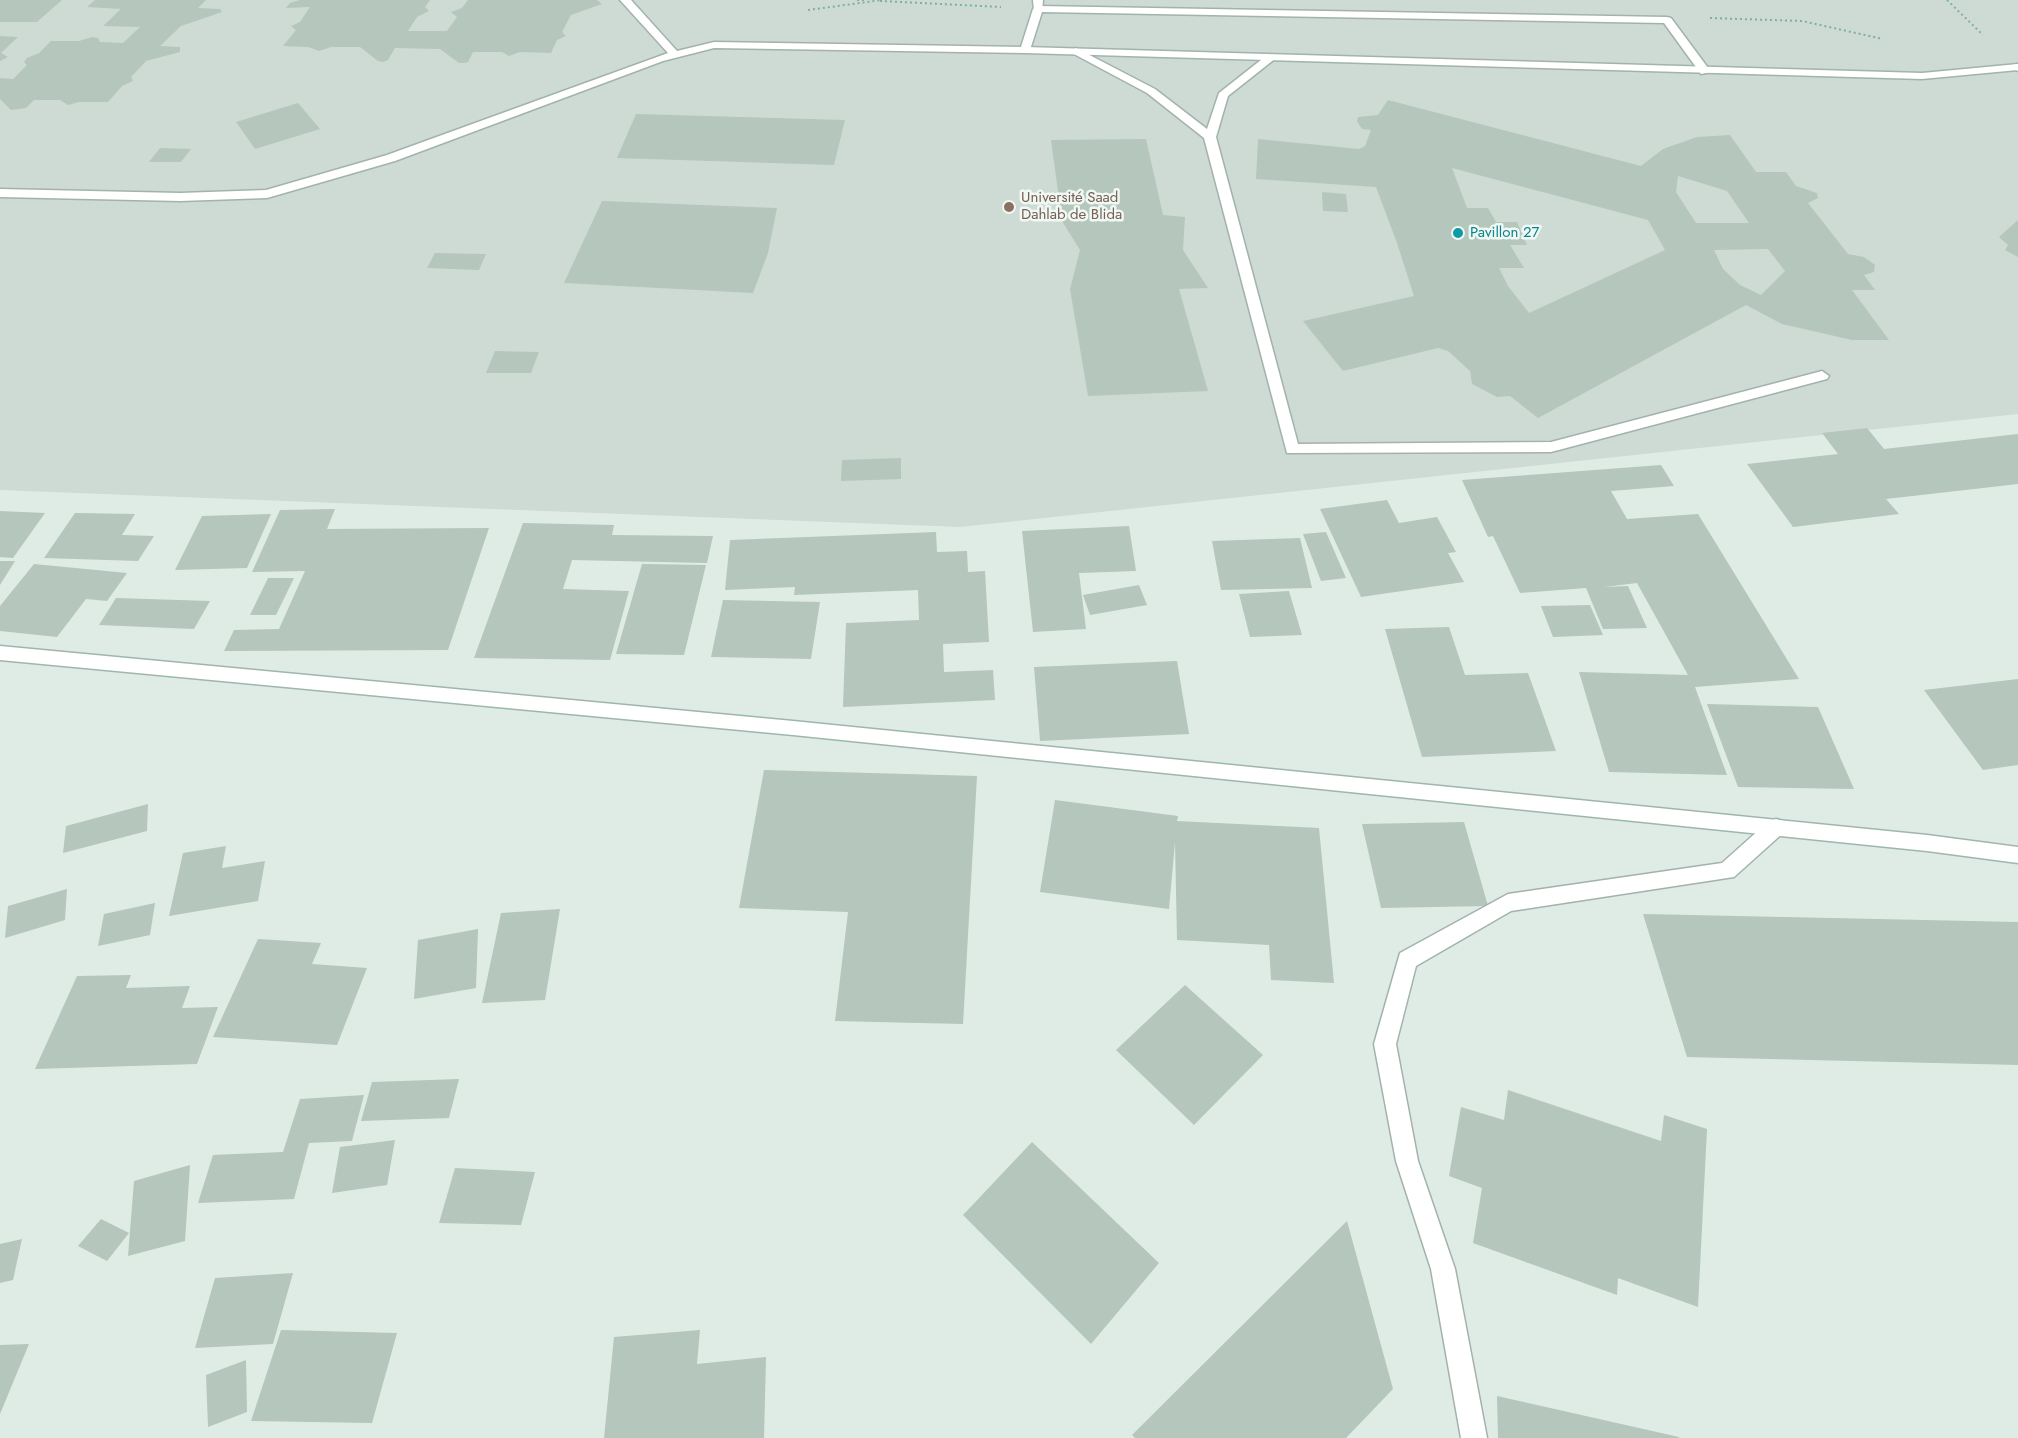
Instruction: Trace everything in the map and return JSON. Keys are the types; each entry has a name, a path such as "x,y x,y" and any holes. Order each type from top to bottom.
{"street":[{"path":"625,0 675,55"},
{"path":"1025,50 1038,5 1667,20 1705,72"},
{"path":"0,193 180,197 267,194 391,158 675,55 714,45 1077,51 1705,72 1922,76 2017,67"},
{"path":"1077,51 1151,91 1210,137"},
{"path":"1270,58 1223,95 1210,137 1292,449 1551,447 1822,376"},
{"path":"0,653 793,728 1776,827 2018,855"},
{"path":"1474,1438 1443,1269 1407,1161 1385,1044 1407,960 1508,903 1727,871 1776,827"}],"path":[{"path":"857,0 1038,5"},
{"path":"1667,20 1706,18 1802,21 1892,40"}],"shaded area":[{"name":"Université Saad Dahlab de Blida","path":"0,0 2018,0 2018,414 960,527 0,490"}],"building":[{"path":"0,0 62,0 37,22 0,22"},
{"path":"95,0 206,0 198,8 220,9 222,12 181,26 160,46 180,47 180,52 146,61 131,77 133,81 122,86 108,102 79,102 68,105 60,100 34,100 26,108 11,110 0,99 0,78 13,79 27,65 24,62 27,58 39,53 51,41 79,41 92,37 98,38 100,42 123,43 140,27 103,26 121,9 87,7"},
{"path":"300,0 430,0 425,7 429,11 417,17 408,31 447,31 457,17 451,12 462,8 468,0 597,0 602,4 571,15 562,32 566,36 557,40 551,53 520,52 509,56 502,52 473,52 468,62 459,63 440,49 395,48 388,60 383,62 378,61 360,47 331,47 319,51 308,47 283,46 296,30 291,26 300,22 310,7 286,8 290,3"},
{"path":"0,36 18,37 1,53 8,57 0,61"},
{"path":"1388,100 1641,166 1663,149 1697,137 1730,135 1756,172 1786,172 1796,186 1817,193 1818,198 1808,203 1848,254 1864,257 1875,265 1874,272 1864,275 1875,290 1852,290 1889,340 1852,340 1782,324 1746,305 1538,418 1510,396 1497,397 1472,384 1470,371 1448,351 1438,348 1343,371 1303,321 1414,296 1397,243 1376,187 1256,179 1258,139 1359,149 1365,146 1371,130 1362,129 1357,121 1358,117 1378,115","holes":["1452,168 1648,220 1665,250 1529,313 1508,286 1499,268 1524,268 1510,245 1527,245 1517,222 1496,222 1488,208 1467,208","1678,176 1727,191 1749,223 1696,223 1676,192","1768,249 1785,271 1761,295 1740,285 1723,269 1714,250"]},
{"path":"298,103 320,129 255,149 236,122"},
{"path":"636,114 845,120 834,165 617,158"},
{"path":"1146,139 1163,215 1185,217 1183,250 1208,288 1179,289 1208,391 1088,396 1070,289 1080,250 1062,221 1051,140"},
{"path":"160,148 191,149 181,162 149,162"},
{"path":"1322,192 1346,194 1348,212 1323,211"},
{"path":"602,201 777,208 768,253 753,293 564,283"},
{"path":"2018,220 2018,257 2005,250 2008,245 1999,237"},
{"path":"435,253 486,254 479,270 427,268"},
{"path":"495,351 539,352 531,373 486,373"},
{"path":"1867,428 1884,449 2018,434 2018,484 1886,499 1899,514 1793,527 1747,464 1838,454 1822,433"},
{"path":"901,458 901,479 841,481 842,460"},
{"path":"1661,465 1674,486 1611,491 1627,519 1698,514 1799,679 1695,687 1727,775 1609,772 1579,672 1688,675 1637,583 1604,587 1628,586 1647,628 1603,629 1586,588 1520,593 1493,536 1488,537 1462,480"},
{"path":"1387,500 1399,523 1437,517 1456,552 1448,553 1464,582 1361,597 1320,509"},
{"path":"335,509 327,529 489,528 448,650 224,651 234,630 279,629 305,571 252,572 280,510"},
{"path":"0,511 45,513 13,558 0,557"},
{"path":"75,513 135,514 122,535 154,536 138,561 44,558"},
{"path":"271,514 247,568 175,570 202,516"},
{"path":"523,523 614,525 612,535 713,536 707,563 572,560 563,589 629,591 610,660 474,658"},
{"path":"1129,526 1136,571 1079,573 1086,629 1033,632 1022,531"},
{"path":"936,532 937,552 967,551 968,572 985,571 989,642 943,644 944,672 993,670 995,700 843,707 846,623 919,620 918,590 794,595 795,587 725,590 730,540"},
{"path":"1326,532 1346,578 1321,581 1303,534"},
{"path":"1300,538 1312,588 1221,590 1212,541"},
{"path":"0,561 15,561 0,585"},
{"path":"34,564 127,573 107,601 86,599 57,637 0,631 0,606"},
{"path":"642,564 706,565 684,655 616,654"},
{"path":"268,578 294,578 276,615 250,615"},
{"path":"1139,585 1147,605 1090,615 1083,595"},
{"path":"1289,591 1302,635 1250,637 1239,594"},
{"path":"116,598 210,601 194,629 99,625"},
{"path":"723,600 820,602 811,659 711,657"},
{"path":"1590,605 1603,635 1553,637 1541,606"},
{"path":"1449,627 1465,675 1528,673 1556,751 1422,757 1385,629"},
{"path":"1177,661 1189,734 1040,741 1034,667"},
{"path":"2018,679 2018,765 1983,770 1924,690"},
{"path":"1707,704 1818,707 1854,789 1738,787"},
{"path":"764,770 977,776 963,1024 835,1021 848,912 739,908"},
{"path":"1055,800 1178,816 1177,821 1319,828 1334,983 1271,980 1269,945 1177,940 1175,842 1169,909 1040,892"},
{"path":"148,804 147,831 63,853 66,826"},
{"path":"1464,822 1488,906 1381,908 1362,824"},
{"path":"226,846 222,868 265,861 258,901 169,916 183,853"},
{"path":"67,889 65,920 5,938 8,906"},
{"path":"155,903 150,935 98,946 104,914"},
{"path":"560,909 545,1000 482,1003 501,913"},
{"path":"1643,914 2018,922 2018,1065 1687,1057"},
{"path":"478,929 476,988 414,999 418,940"},
{"path":"258,939 321,943 312,964 367,968 337,1045 213,1037"},
{"path":"131,975 126,988 190,986 182,1008 218,1007 197,1064 35,1069 77,976"},
{"path":"1185,985 1263,1055 1194,1125 1116,1050"},
{"path":"459,1079 449,1118 361,1121 372,1082"},
{"path":"1508,1090 1661,1141 1664,1115 1707,1129 1698,1307 1618,1278 1617,1295 1473,1243 1482,1188 1449,1176 1461,1107 1504,1120"},
{"path":"364,1095 352,1141 309,1143 294,1199 198,1203 213,1155 283,1152 300,1099"},
{"path":"395,1140 387,1185 332,1193 340,1147"},
{"path":"1032,1142 1159,1263 1091,1344 963,1215"},
{"path":"190,1165 185,1241 128,1256 134,1181"},
{"path":"455,1168 535,1172 521,1225 439,1223"},
{"path":"101,1219 129,1233 107,1261 78,1246"},
{"path":"1347,1221 1393,1389 1346,1438 1135,1438 1132,1435"},
{"path":"22,1239 13,1280 0,1283 0,1244"},
{"path":"293,1273 273,1344 195,1348 215,1278"},
{"path":"281,1330 397,1333 372,1423 251,1421"},
{"path":"700,1330 697,1364 766,1357 764,1438 604,1438 614,1337"},
{"path":"29,1344 0,1414 0,1345"},
{"path":"246,1360 247,1412 208,1427 206,1375"},
{"path":"1497,1396 1679,1437 1679,1438 1498,1438"}],"place":[{"name":"Université Saad Dahlab de Blida","path":"1009,207"},
{"name":"Pavillon 27","path":"1458,233"}]}
